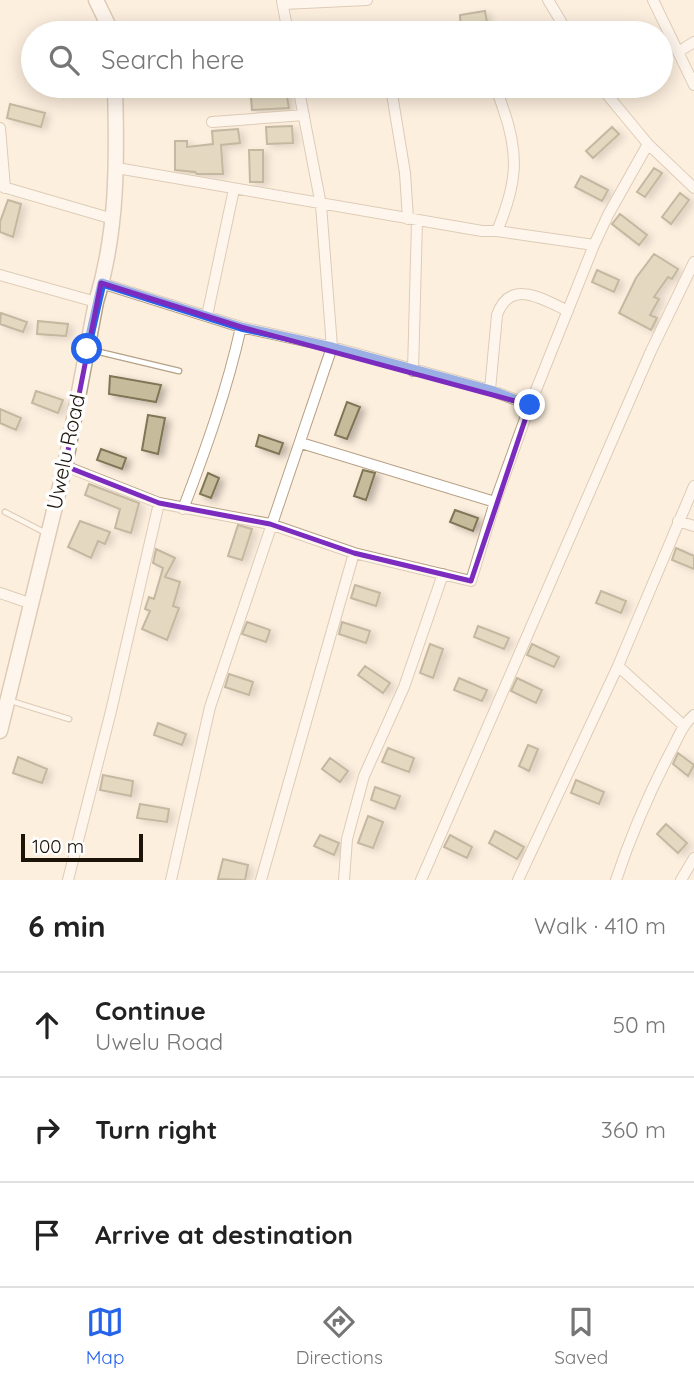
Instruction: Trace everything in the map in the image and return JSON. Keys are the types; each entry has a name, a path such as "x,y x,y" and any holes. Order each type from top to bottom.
{"street":[{"path":"96,0 106,21"},
{"path":"286,21 282,2 367,0"},
{"path":"548,0 561,21"},
{"path":"653,0 663,21"},
{"path":"673,42 694,85"},
{"path":"678,52 694,42"},
{"name":"Uwelu Road","path":"0,731 65,467 96,302 102,283 113,219 117,168 115,98"},
{"path":"171,880 210,707 332,347 321,205 300,98"},
{"path":"393,98 412,220 413,371"},
{"path":"497,231 508,205 516,161 512,133 499,98"},
{"path":"610,98 648,144 694,188"},
{"path":"212,122 303,116"},
{"path":"0,128 3,187 113,219"},
{"path":"65,467 159,503 270,524 354,553 471,581 495,502 530,405 594,245 648,144"},
{"path":"117,168 412,220 594,245"},
{"path":"208,316 234,189"},
{"path":"421,880 640,376 694,262"},
{"path":"0,275 96,302"},
{"path":"102,283 241,327 332,347 491,390 530,405"},
{"path":"491,390 498,315 502,303 511,296 523,293 549,301 568,311"},
{"path":"183,509 230,377 241,327"},
{"path":"301,443 495,502"},
{"path":"518,880 618,666 694,486"},
{"path":"68,880 111,711 159,503"},
{"path":"678,521 694,526"},
{"path":"261,880 354,553"},
{"path":"344,880 348,839 364,776 404,687 443,573"},
{"path":"0,593 32,604"},
{"path":"618,666 684,726"},
{"path":"616,880 650,791 684,726 694,715"},
{"path":"681,880 694,858"}],"lane":[{"path":"87,349 179,372"},
{"path":"5,512 48,534"},
{"path":"7,700 69,719"}],"highlighted area":[{"path":"101,283 241,327 530,405 471,581 354,553 270,524 159,503 65,466"}],"building":[{"path":"485,11 487,21 460,21 460,15"},
{"path":"251,98 287,98 289,108 252,110"},
{"path":"10,104 45,113 41,127 7,118"},
{"path":"292,126 293,143 267,144 266,127"},
{"path":"612,127 619,134 593,158 586,151"},
{"path":"238,129 240,143 221,145 223,174 197,174 175,170 175,141 187,141 187,147 213,144 212,131"},
{"path":"249,150 263,150 263,182 250,182"},
{"path":"654,168 662,173 645,197 637,192"},
{"path":"581,176 608,190 602,201 575,187"},
{"path":"680,193 689,200 671,224 662,217"},
{"path":"8,200 21,204 13,237 0,232 0,222"},
{"path":"620,214 647,235 639,245 612,224"},
{"path":"654,254 678,269 672,279 668,277 654,297 659,299 650,315 657,318 651,330 619,313 636,278"},
{"path":"597,270 619,280 614,292 592,282"},
{"path":"1,313 27,322 23,332 0,324"},
{"path":"38,321 68,324 66,336 37,334"},
{"path":"110,376 161,385 156,402 109,394"},
{"path":"36,391 63,400 58,413 32,403"},
{"path":"347,402 360,407 347,439 335,435"},
{"path":"0,409 21,418 16,430 0,423"},
{"path":"148,415 165,418 158,454 142,450"},
{"path":"259,435 283,443 279,454 256,446"},
{"path":"101,449 126,458 122,469 97,460"},
{"path":"363,470 375,473 366,500 354,496"},
{"path":"208,473 219,478 211,498 200,494"},
{"path":"89,484 139,503 131,533 115,528 120,509 85,495"},
{"path":"455,510 478,518 473,531 450,522"},
{"path":"80,521 110,532 105,544 98,541 91,558 68,547"},
{"path":"238,525 252,529 242,560 228,556"},
{"path":"676,548 694,556 694,569 672,560"},
{"path":"156,549 175,558 165,577 180,582 173,606 179,608 167,640 142,629 150,611 145,609 149,597 154,599 163,568 153,563"},
{"path":"355,585 380,593 376,606 351,598"},
{"path":"601,591 626,601 621,613 596,603"},
{"path":"247,622 270,630 266,642 242,634"},
{"path":"342,622 370,631 366,643 339,634"},
{"path":"478,626 509,638 504,649 474,637"},
{"path":"430,644 443,649 433,678 420,673"},
{"path":"532,644 559,657 554,667 527,655"},
{"path":"365,666 390,683 383,693 358,675"},
{"path":"229,674 253,682 249,695 225,687"},
{"path":"459,678 487,690 482,701 454,690"},
{"path":"517,678 542,690 536,703 511,691"},
{"path":"158,723 186,734 182,745 154,735"},
{"path":"528,745 538,749 529,771 519,766"},
{"path":"388,748 414,758 409,772 382,762"},
{"path":"678,753 694,765 688,776 673,764"},
{"path":"18,757 47,769 42,783 13,773"},
{"path":"330,758 348,771 340,782 322,769"},
{"path":"103,775 133,781 131,796 100,790"},
{"path":"576,780 604,792 599,804 571,793"},
{"path":"375,787 400,796 395,809 371,800"},
{"path":"140,804 169,809 167,822 137,818"},
{"path":"368,816 383,822 373,848 358,843"},
{"path":"666,824 687,843 678,853 657,834"},
{"path":"495,831 524,847 517,859 489,843"},
{"path":"320,835 339,843 334,855 314,846"},
{"path":"450,835 472,847 467,858 444,847"},
{"path":"223,859 248,865 245,880 218,879"}],"route":[{"path":"87,349 102,283 241,327 332,347 491,390 530,405"}]}
